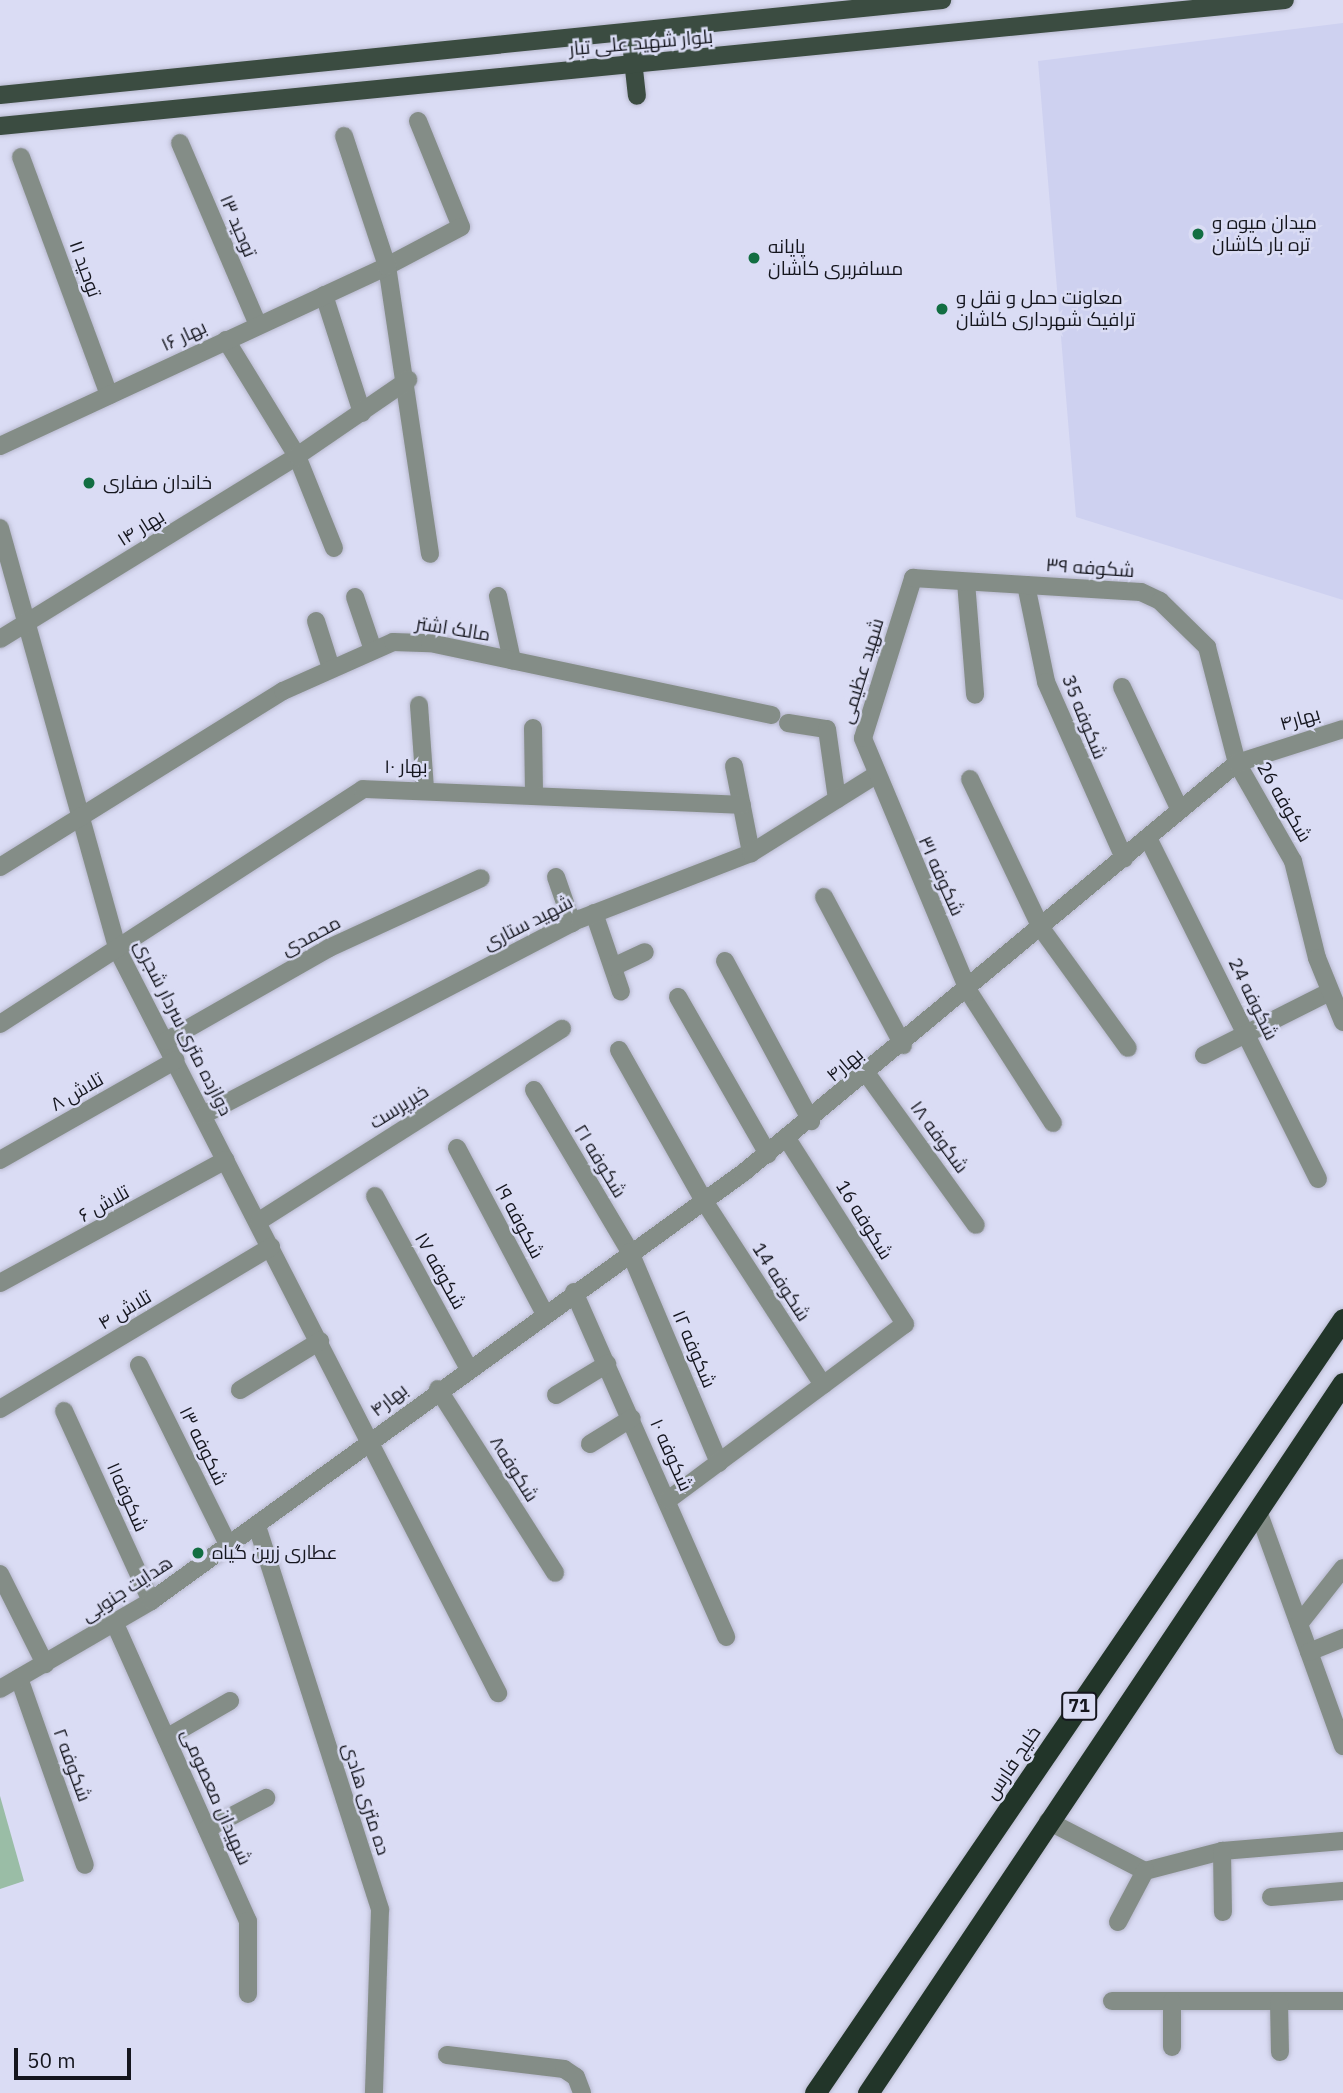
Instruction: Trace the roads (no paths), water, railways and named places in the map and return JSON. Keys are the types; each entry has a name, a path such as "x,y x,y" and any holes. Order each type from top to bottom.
{"highway":[{"name":"خلیج فارس","path":"815,2093 1343,1319"},
{"name":"71","path":"868,2093 1343,1383"}],"main road":[{"name":"بلوار شهید علی تبار","path":"0,95 942,0"},
{"name":"بلوار شهید علی تبار","path":"0,126 1285,0"},
{"path":"630,33 637,96"}],"street":[{"name":"بهار ۱۶","path":"0,446 324,295 461,227 418,121"},
{"path":"344,136 387,265 408,380 430,554"},
{"name":"توحید ۱۳","path":"180,143 258,325"},
{"name":"توحید ۱۱","path":"22,157 109,395"},
{"path":"324,295 362,413"},
{"path":"226,340 298,456 334,548"},
{"name":"بهار ۱۴","path":"0,639 298,456 408,380"},
{"name":"دوازده متری سردار شجری","path":"0,528 83,813 118,951 372,1441"},
{"name":"شکوفه ۳۹","path":"913,578 1141,592 1160,601 1210,652 1237,763"},
{"name":"شهید عظیمی","path":"874,776 863,738 913,578"},
{"path":"966,582 975,695"},
{"name":"شکوفه 35","path":"1026,585 1046,682 1124,858"},
{"path":"498,596 512,660"},
{"path":"355,597 373,650"},
{"path":"316,621 331,668"},
{"name":"مالک اشتر","path":"0,867 83,813 331,668 373,650 412,641 512,660 827,729 837,799"},
{"path":"1122,687 1180,810"},
{"path":"419,705 425,788"},
{"path":"533,728 534,794"},
{"name":"بهار۴","path":"372,1441 468,1367 704,1201 811,1121 969,992 1237,763 1343,729"},
{"name":"شکوفه 26","path":"1237,763 1293,861 1329,992 1343,1022"},
{"path":"734,766 751,853"},
{"name":"شهید ستاری","path":"204,1115 572,923 751,853 874,776"},
{"name":"شکوفه ۳۱","path":"874,776 969,992 1053,1123"},
{"path":"970,779 1041,928 1128,1048"},
{"name":"بهار ۱۰","path":"0,1024 118,951 347,797 363,789 425,788 742,805"},
{"name":"شکوفه 24","path":"1148,838 1318,1179"},
{"path":"556,877 572,923"},
{"name":"محمدی","path":"166,1041 329,948 481,878"},
{"path":"824,897 903,1045"},
{"path":"594,913 621,992"},
{"path":"613,967 645,952"},
{"path":"725,961 811,1121"},
{"path":"1205,1055 1245,1031 1329,992"},
{"path":"678,997 768,1154"},
{"name":"خیرپرست","path":"259,1221 562,1029"},
{"name":"شکوفه 14","path":"619,1050 704,1201 823,1385"},
{"name":"تلاش ۸","path":"0,1160 176,1060"},
{"name":"شکوفه ۱۸","path":"867,1074 976,1224"},
{"name":"شکوفه ۲۱","path":"534,1090 630,1252"},
{"name":"شکوفه 16","path":"787,1139 905,1324 823,1385"},
{"name":"شکوفه ۱۹","path":"457,1148 544,1312"},
{"name":"تلاش ۶","path":"0,1283 226,1160"},
{"name":"شکوفه ۱۷","path":"374,1196 468,1367"},
{"name":"تلاش ۴","path":"0,1409 271,1247"},
{"name":"شکوفه ۱۲","path":"630,1252 719,1463"},
{"name":"شکوفه ۱۰","path":"574,1292 632,1418 726,1637"},
{"path":"240,1390 320,1340"},
{"path":"556,1395 607,1364"},
{"name":"شکوفه ۱۳","path":"139,1365 229,1546"},
{"path":"668,1500 823,1385"},
{"name":"شکوفه۸","path":"438,1389 555,1573"},
{"name":"شکوفه۱۱","path":"64,1411 151,1601"},
{"path":"590,1444 632,1418"},
{"path":"372,1441 498,1693"},
{"name":"هدایت جنوبی","path":"0,1689 151,1601 372,1441"},
{"path":"1258,1511 1309,1652 1335,1696 1342,1742"},
{"name":"ده متری هادی","path":"257,1526 380,1910 374,2093"},
{"path":"1299,1624 1343,1568"},
{"path":"0,1574 45,1664"},
{"name":"شهیدان معصومی","path":"115,1624 248,1922 248,1994"},
{"path":"1309,1652 1343,1638"},
{"name":"شکوفه ۲","path":"19,1678 85,1865"},
{"path":"166,1738 230,1701"},
{"path":"207,1829 266,1798"},
{"path":"1048,1821 1146,1871 1222,1851 1343,1841"},
{"path":"1222,1851 1223,1912"},
{"path":"1118,1922 1146,1871"},
{"path":"1271,1897 1343,1891"},
{"path":"1112,2001 1343,2001"},
{"path":"1172,2001 1172,2047"},
{"path":"1279,2001 1280,2052"},
{"path":"447,2055 564,2069 576,2077 582,2093"}],"place":[{"name":"میدان میوه و تره بار کاشان","path":"1198,234"},
{"name":"پایانه مسافربری کاشان","path":"754,258"},
{"name":"معاونت حمل و نقل و ترافیک شهرداری کاشان","path":"942,309"},
{"name":"خاندان صفاری","path":"89,483"},
{"name":"عطاری زرین گیاه","path":"198,1553"}]}
